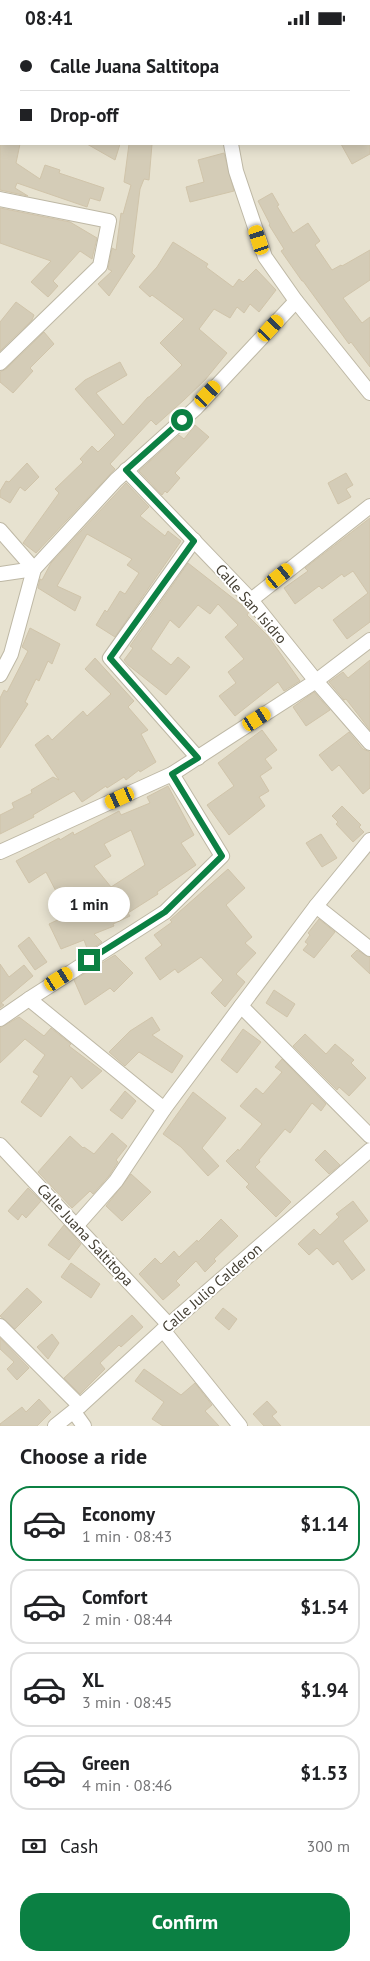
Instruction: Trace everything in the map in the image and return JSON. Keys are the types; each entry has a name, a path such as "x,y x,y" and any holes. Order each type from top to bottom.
{"street":[{"path":"231,145 236,171 265,257 296,301 370,393"},
{"path":"0,199 109,221 100,266 0,363"},
{"path":"0,675 11,654 34,569 126,470 196,408 296,301"},
{"name":"Calle San Isidro","path":"126,470 251,600 316,681 370,743"},
{"path":"251,600 370,506"},
{"path":"0,530 34,569"},
{"path":"194,541 110,658 198,758"},
{"path":"0,574 34,569"},
{"path":"0,852 172,774 316,681 370,640"},
{"path":"0,1019 28,999 165,912 222,856 172,774"},
{"path":"77,1225 116,1181 164,1109 316,906 370,841"},
{"path":"316,906 370,949"},
{"path":"28,999 164,1109"},
{"path":"241,1006 370,1136"},
{"name":"Calle Juana Saltitopa","path":"0,1145 77,1225 166,1328 240,1426"},
{"name":"Calle Julio Calderon","path":"55,1426 77,1409 166,1328 370,1150"},
{"path":"0,1326 77,1409 84,1426"}],"shaded area":[{"path":"0,145 370,145 370,1426 0,1426"}],"building":[{"path":"0,145 20,145 16,163 40,179 45,165 60,170 59,173 104,188 100,201 90,198 87,207 17,183 15,188 28,196 0,190"},
{"path":"89,145 120,145 115,160"},
{"path":"129,145 152,145 149,180 144,179 140,189 132,253 135,256 109,296 98,284 112,271 108,269 112,248 116,250 121,213 123,214 131,185 124,182"},
{"path":"342,145 370,145 370,154 352,164"},
{"path":"224,153 234,191 190,202 186,187 204,182 198,160"},
{"path":"272,193 279,205 277,206 293,233 308,223 320,241 315,245 332,270 370,250 370,280 343,298 362,323 370,317 370,367 351,342 349,344 281,251 284,249 269,225 258,201"},
{"path":"0,208 70,222 97,238 92,259 80,251 53,281 58,286 48,297 31,282 51,261 0,243"},
{"path":"173,242 208,264 206,267 233,287 239,279 243,282 256,269 276,290 259,312 250,304 244,313 237,307 230,318 214,309 199,329 227,353 205,380 156,425 151,420 110,464 115,469 36,553 23,543 59,493 55,489 83,462 80,459 92,446 98,452 115,435 75,389 85,380 120,362 127,375 96,393 123,425 148,397 182,365 160,343 184,319 152,295 150,297 139,287 157,267"},
{"path":"16,302 34,315 32,320 0,351 0,322"},
{"path":"44,332 54,344 30,368 33,371 13,393 0,382 0,372 6,369"},
{"path":"195,425 209,437 175,473 180,478 167,493 165,491 162,495 139,471 179,435 184,439"},
{"path":"27,463 39,477 25,491 20,487 10,503 0,497 0,491 6,481 9,482"},
{"path":"346,473 353,485 346,489 351,497 338,504 328,483"},
{"path":"126,483 149,507 140,516 165,536 168,531 181,541 115,637 96,625 120,591 125,594 139,573 127,565 132,559 87,534 57,586 81,597 75,611 38,588 40,579 42,580 51,563"},
{"path":"370,518 370,622 347,639 333,620 368,593 353,571 344,577 342,574 322,589 319,586 295,604 284,588 308,571 305,568"},
{"path":"188,563 248,610 247,615 268,636 300,681 284,691 278,682 235,716 219,696 236,683 228,672 244,659 225,637 238,625 218,604 210,614 198,605 179,628 170,620 151,649 171,665 178,657 190,667 166,695 128,665 124,660 133,648 130,646"},
{"path":"30,628 60,644 52,664 48,661 39,681 36,679 25,702 28,704 0,748 0,698 4,690 7,692 28,651 22,647"},
{"path":"95,658 134,701 128,707 148,730 141,734 156,762 140,772 139,770 126,780 124,777 107,788 106,786 82,802 74,791 33,815 34,817 0,834 0,815 14,808 12,803 32,793 31,790 53,777 59,780 35,745 48,735 52,740 83,711 87,716 111,694 85,669"},
{"path":"370,660 370,730 346,699 344,700 329,682 343,672 348,678"},
{"path":"314,692 330,710 306,726 293,707"},
{"path":"262,730 277,750 265,759 272,768 260,776 269,791 259,797 265,806 229,835 207,805 234,786 218,763"},
{"path":"349,732 363,749 370,752 370,788 363,794 339,765 332,771 319,755"},
{"path":"168,786 194,835 181,843 196,865 157,892 158,894 128,913 130,916 113,924 114,926 94,934 102,942 88,951 84,940 61,949 49,924 66,916 59,897 46,872 29,883 16,861 59,838 60,840 73,832 74,835 119,811 121,815 150,803 147,797","holes":["131,830 145,865 111,887 94,866 111,856 104,844"]},
{"path":"342,806 361,825 359,827 364,832 353,842 336,824 338,822 332,816"},
{"path":"321,834 337,858 322,867 306,843"},
{"path":"228,869 245,888 226,905 252,937 245,943 256,953 236,974 245,982 225,1007 211,993 223,980 201,957 178,973 175,969 160,980 145,958 162,945 154,935 172,922 170,920"},
{"path":"319,919 335,932 314,958 303,950 308,944 305,942 310,935 308,933"},
{"path":"29,937 47,962 35,970 18,946"},
{"path":"357,950 370,958 370,974 351,956"},
{"path":"115,955 133,973 114,992 110,988 85,1005 74,980"},
{"path":"0,964 9,977 24,965 33,976 1,1003 4,1005 0,1008"},
{"path":"274,990 295,1004 287,1017 266,1003"},
{"path":"19,1017 44,1036 51,1028 71,1044 69,1046 102,1071 82,1089 71,1076 41,1117 21,1102 39,1076 33,1072 45,1055 25,1039 0,1063 0,1028"},
{"path":"152,1017 160,1030 152,1035 183,1056 172,1073 139,1052 125,1066 109,1052 130,1031"},
{"path":"243,1029 261,1042 237,1073 221,1060"},
{"path":"305,1034 326,1054 335,1044 354,1060 351,1063 366,1078 349,1096 339,1087 337,1090 293,1046"},
{"path":"282,1059 326,1104 321,1111 312,1103 290,1133 285,1129 255,1167 291,1202 276,1217 246,1187 249,1184 226,1161 238,1149 239,1151 262,1124 240,1106 256,1088 263,1094 282,1072 275,1067"},
{"path":"125,1091 136,1101 122,1119 110,1110"},
{"path":"193,1092 226,1118 202,1148 219,1166 208,1176 181,1147 163,1134"},
{"path":"112,1133 127,1146 116,1160 118,1162 109,1176 93,1194 90,1191 72,1208 38,1172 70,1136 83,1148 94,1154"},
{"path":"325,1150 340,1165 329,1174 315,1160"},
{"path":"131,1174 151,1192 122,1221 106,1206"},
{"path":"28,1188 41,1201 26,1218 22,1214 18,1220 8,1211"},
{"path":"353,1201 368,1221 343,1241 365,1270 352,1280 338,1261 333,1265 317,1248 309,1255 298,1244 314,1229 320,1235 339,1217 336,1214"},
{"path":"221,1219 238,1236 214,1259 216,1261 205,1272 196,1261 176,1281 180,1285 163,1300 139,1274 155,1258 161,1264 174,1251 179,1257 197,1240 198,1242"},
{"path":"64,1225 81,1244 69,1260 48,1245"},
{"path":"71,1263 100,1284 91,1298 61,1277"},
{"path":"27,1288 42,1302 15,1329 0,1316"},
{"path":"223,1308 237,1319 229,1330 215,1318"},
{"path":"132,1315 143,1327 121,1347 119,1345 100,1363 105,1369 80,1394 64,1378"},
{"path":"52,1334 59,1343 48,1359 37,1347"},
{"path":"0,1338 29,1368 17,1380 7,1369 14,1362 0,1349"},
{"path":"144,1369 181,1395 195,1383 212,1405 205,1411 219,1426 163,1426 152,1419 164,1402 135,1381"},
{"path":"39,1399 51,1412 37,1426 0,1426 0,1424 22,1407 26,1412"},
{"path":"267,1401 277,1412 272,1416 281,1426 264,1426 253,1414"}],"route":[{"path":"89,960 165,912 222,856 172,774 198,758 110,658 194,541 126,470 182,420"}]}
